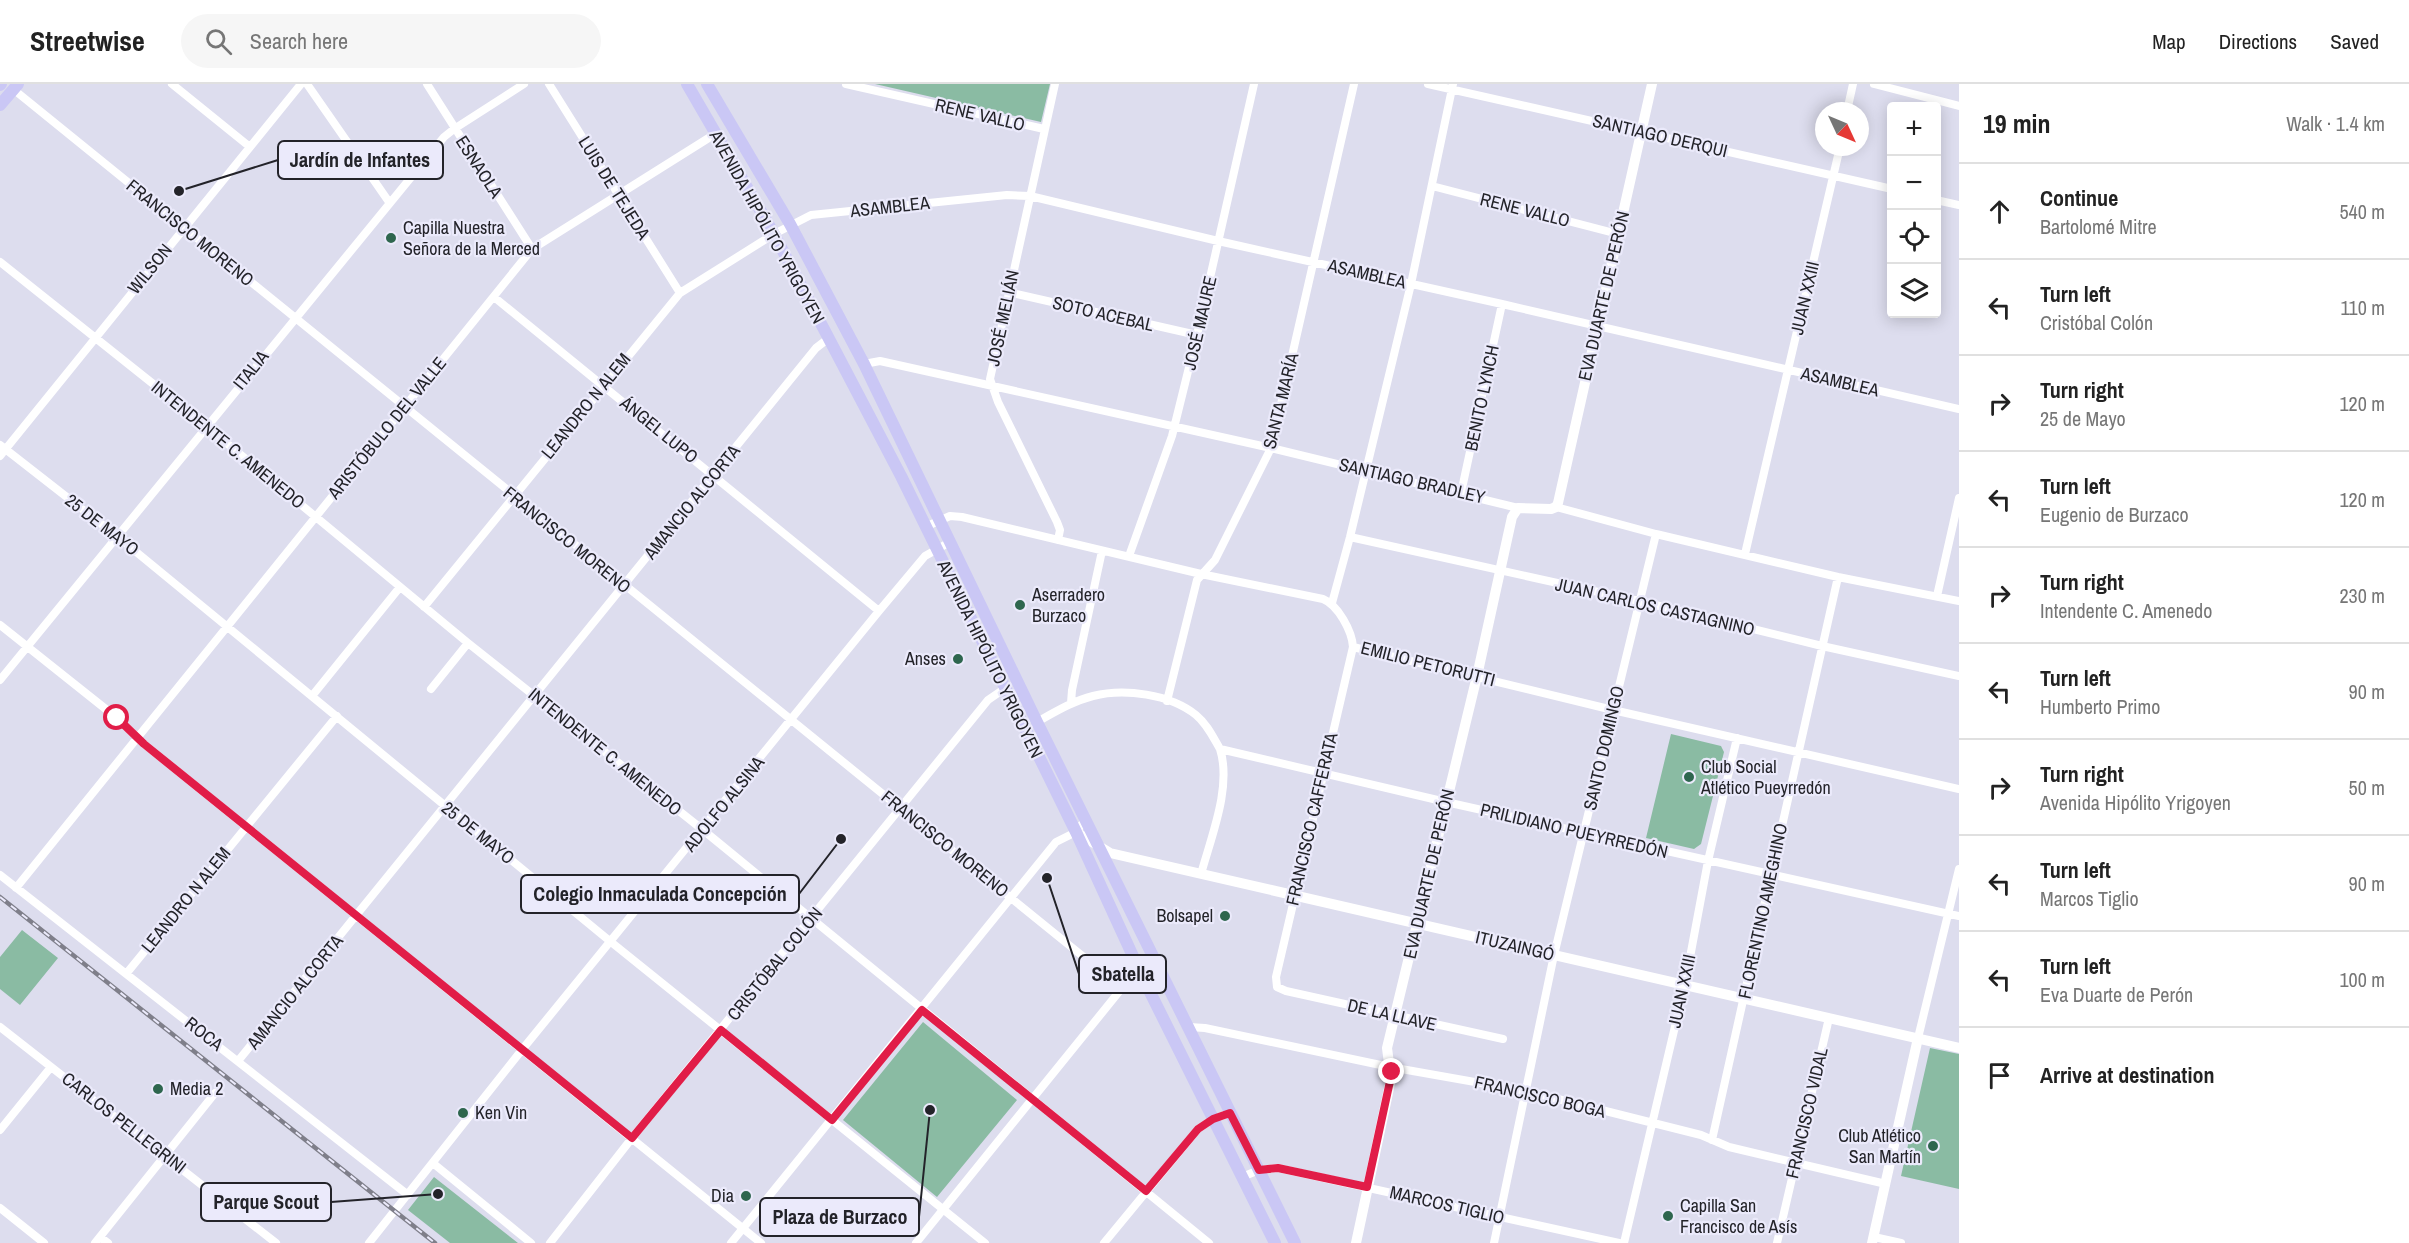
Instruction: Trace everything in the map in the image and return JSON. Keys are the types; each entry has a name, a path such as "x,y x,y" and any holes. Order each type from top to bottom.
{"main road":[{"name":"AVENIDA HIPÓLITO YRIGOYEN","path":"687,84 774,234 925,527 1076,832 1143,978 1275,1243"},
{"name":"AVENIDA HIPÓLITO YRIGOYEN","path":"707,84 790,224 864,364 1037,722 1294,1243"},
{"path":"0,105 16,87"}],"street":[{"path":"172,84 250,147"},
{"name":"WILSON","path":"2,450 301,84"},
{"path":"307,84 389,202"},
{"name":"ESNAOLA","path":"427,84 532,249"},
{"name":"ITALIA","path":"0,680 444,137 524,84"},
{"name":"LUIS DE TEJEDA","path":"549,84 680,292"},
{"name":"RENE VALLO","path":"846,84 1044,129"},
{"name":"JOSÉ MELIÁN","path":"1054,84 991,373 991,385 1058,522 1060,530 1058,540"},
{"name":"JOSÉ MAURE","path":"1129,556 1174,427 1254,84"},
{"name":"SANTA MARÍA","path":"1167,701 1195,586 1215,560 1270,448 1315,262 1354,84"},
{"name":"SANTIAGO DERQUI","path":"1428,84 1453,87 1887,188"},
{"name":"EVA DUARTE DE PERÓN","path":"1556,507 1652,84"},
{"path":"1849,102 1853,84"},
{"path":"1874,84 1959,106"},
{"name":"FRANCISCO MORENO","path":"16,87 183,229 1122,988"},
{"path":"925,527 950,516 962,517 1202,574 1323,598 1332,603 1411,284 1453,87"},
{"name":"ARISTÓBULO DEL VALLE","path":"16,888 532,249 715,134"},
{"name":"JUAN XXIII","path":"1745,554 1838,156"},
{"name":"RENE VALLO","path":"1432,186 1618,234"},
{"name":"ASAMBLEA","path":"774,234 811,214 1007,195 1030,196 1218,241 1959,409"},
{"path":"1941,201 1959,205"},
{"name":"LEANDRO N ALEM","path":"424,607 680,292 774,234"},
{"name":"INTENDENTE C. AMENEDO","path":"0,262 206,426 468,643 703,830 1209,1243"},
{"name":"SOTO ACEBAL","path":"1008,292 1197,335"},
{"name":"ÁNGEL LUPO","path":"494,297 879,610"},
{"name":"BENITO LYNCH","path":"1461,493 1502,304"},
{"name":"AMANCIO ALCORTA","path":"238,1061 816,348 829,338"},
{"name":"SANTIAGO BRADLEY","path":"864,364 880,361 991,385 1270,448 1518,508 1556,507 1656,534 1838,577 1959,601"},
{"name":"25 DE MAYO","path":"2,450 118,537 611,942 984,1243"},
{"path":"1937,596 1959,502"},
{"name":"EVA DUARTE DE PERÓN","path":"1356,1243 1391,1079 1387,1053 1395,1016 1477,676 1512,517 1518,508"},
{"name":"SANTO DOMINGO","path":"1494,1243 1554,956 1656,534"},
{"name":"JUAN CARLOS CASTAGNINO","path":"1350,537 1639,601 1822,646 1959,676"},
{"name":"ADOLFO ALSINA","path":"369,1243 879,610 925,556 950,542"},
{"path":"1071,703 1071,690 1102,551"},
{"name":"FLORENTINO AMEGHINO","path":"1712,1140 1838,577"},
{"path":"312,696 400,587"},
{"name":"EMILIO PETORUTTI","path":"1332,603 1353,640 1353,647 1613,710 1959,789"},
{"path":"0,625 117,718 136,737 356,917 761,1243"},
{"path":"431,689 468,643"},
{"name":"FRANCISCO CAFFERATA","path":"1282,990 1277,987 1276,977 1353,647"},
{"name":"CRISTÓBAL COLÓN","path":"550,1243 632,1138 988,700 1004,689"},
{"path":"1037,722 1071,703 1091,696 1118,693 1148,696 1167,701 1182,706 1198,717 1220,749 1224,760 1223,785 1201,874"},
{"name":"LEANDRO N ALEM","path":"126,974 337,716"},
{"name":"JUAN XXIII","path":"1624,1243 1685,984 1708,861 1737,738"},
{"name":"PRILIDIANO PUEYRREDÓN","path":"1220,749 1446,802 1959,916"},
{"path":"731,1243 1056,842 1076,832 1086,819"},
{"name":"ITUZAINGÓ","path":"1076,832 1102,850 1959,1048"},
{"path":"1901,1243 1873,1240 1959,869"},
{"name":"ROCA","path":"0,874 408,1195"},
{"path":"916,1243 1122,988 1143,978"},
{"name":"DE LA LLAVE","path":"1282,990 1503,1039"},
{"name":"FRANCISCO VIDAL","path":"1777,1243 1829,1018"},
{"name":"CARLOS PELLEGRINI","path":"0,1027 276,1243"},
{"name":"FRANCISCO BOGA","path":"1189,1027 1205,1028 1390,1067 1526,1090 1701,1135 1729,1148 1886,1184"},
{"path":"0,1130 51,1067"},
{"path":"108,1243 98,1240 215,1093"},
{"path":"1104,1243 1198,1129 1213,1119 1230,1113"},
{"path":"434,1164 531,1243"},
{"name":"MARCOS TIGLIO","path":"1242,1177 1259,1170 1278,1168 1619,1243"},
{"path":"0,1208 44,1243"}],"green space":[{"path":"875,84 1050,84 1041,122"},
{"name":"Club Social Atlético Pueyrredón","path":"1671,734 1721,746 1724,752 1701,844 1694,849 1646,838"},
{"path":"22,930 58,958 20,1005 0,989 0,957"},
{"path":"923,1022 1017,1100 937,1197 843,1120"},
{"name":"Club Atlético San Martín","path":"1930,1048 1959,1054 1959,1189 1901,1176"},
{"path":"434,1177 518,1243 450,1243 408,1210"}],"railway":[{"path":"0,897 435,1243"}],"place":[{"name":"Jardín de Infantes","path":"179,191"},
{"name":"Capilla Nuestra Señora de la Merced","path":"391,238"},
{"name":"Aserradero Burzaco","path":"1020,605"},
{"name":"Anses","path":"958,659"},
{"name":"Club Social Atlético Pueyrredón","path":"1689,777"},
{"name":"Colegio Inmaculada Concepción","path":"841,839"},
{"name":"Sbatella","path":"1047,878"},
{"name":"Bolsapel","path":"1225,916"},
{"name":"Media 2","path":"158,1089"},
{"name":"Plaza de Burzaco","path":"930,1110"},
{"name":"Ken Vin","path":"463,1113"},
{"name":"Club Atlético San Martín","path":"1933,1146"},
{"name":"Parque Scout","path":"438,1194"},
{"name":"Dia","path":"746,1196"},
{"name":"Capilla San Francisco de Asís","path":"1668,1216"}],"route":[{"path":"117,718 144,744 356,917 632,1138 721,1030 832,1120 922,1010 1146,1191 1198,1129 1213,1119 1230,1113 1259,1170 1278,1168 1367,1187 1392,1072"}]}
